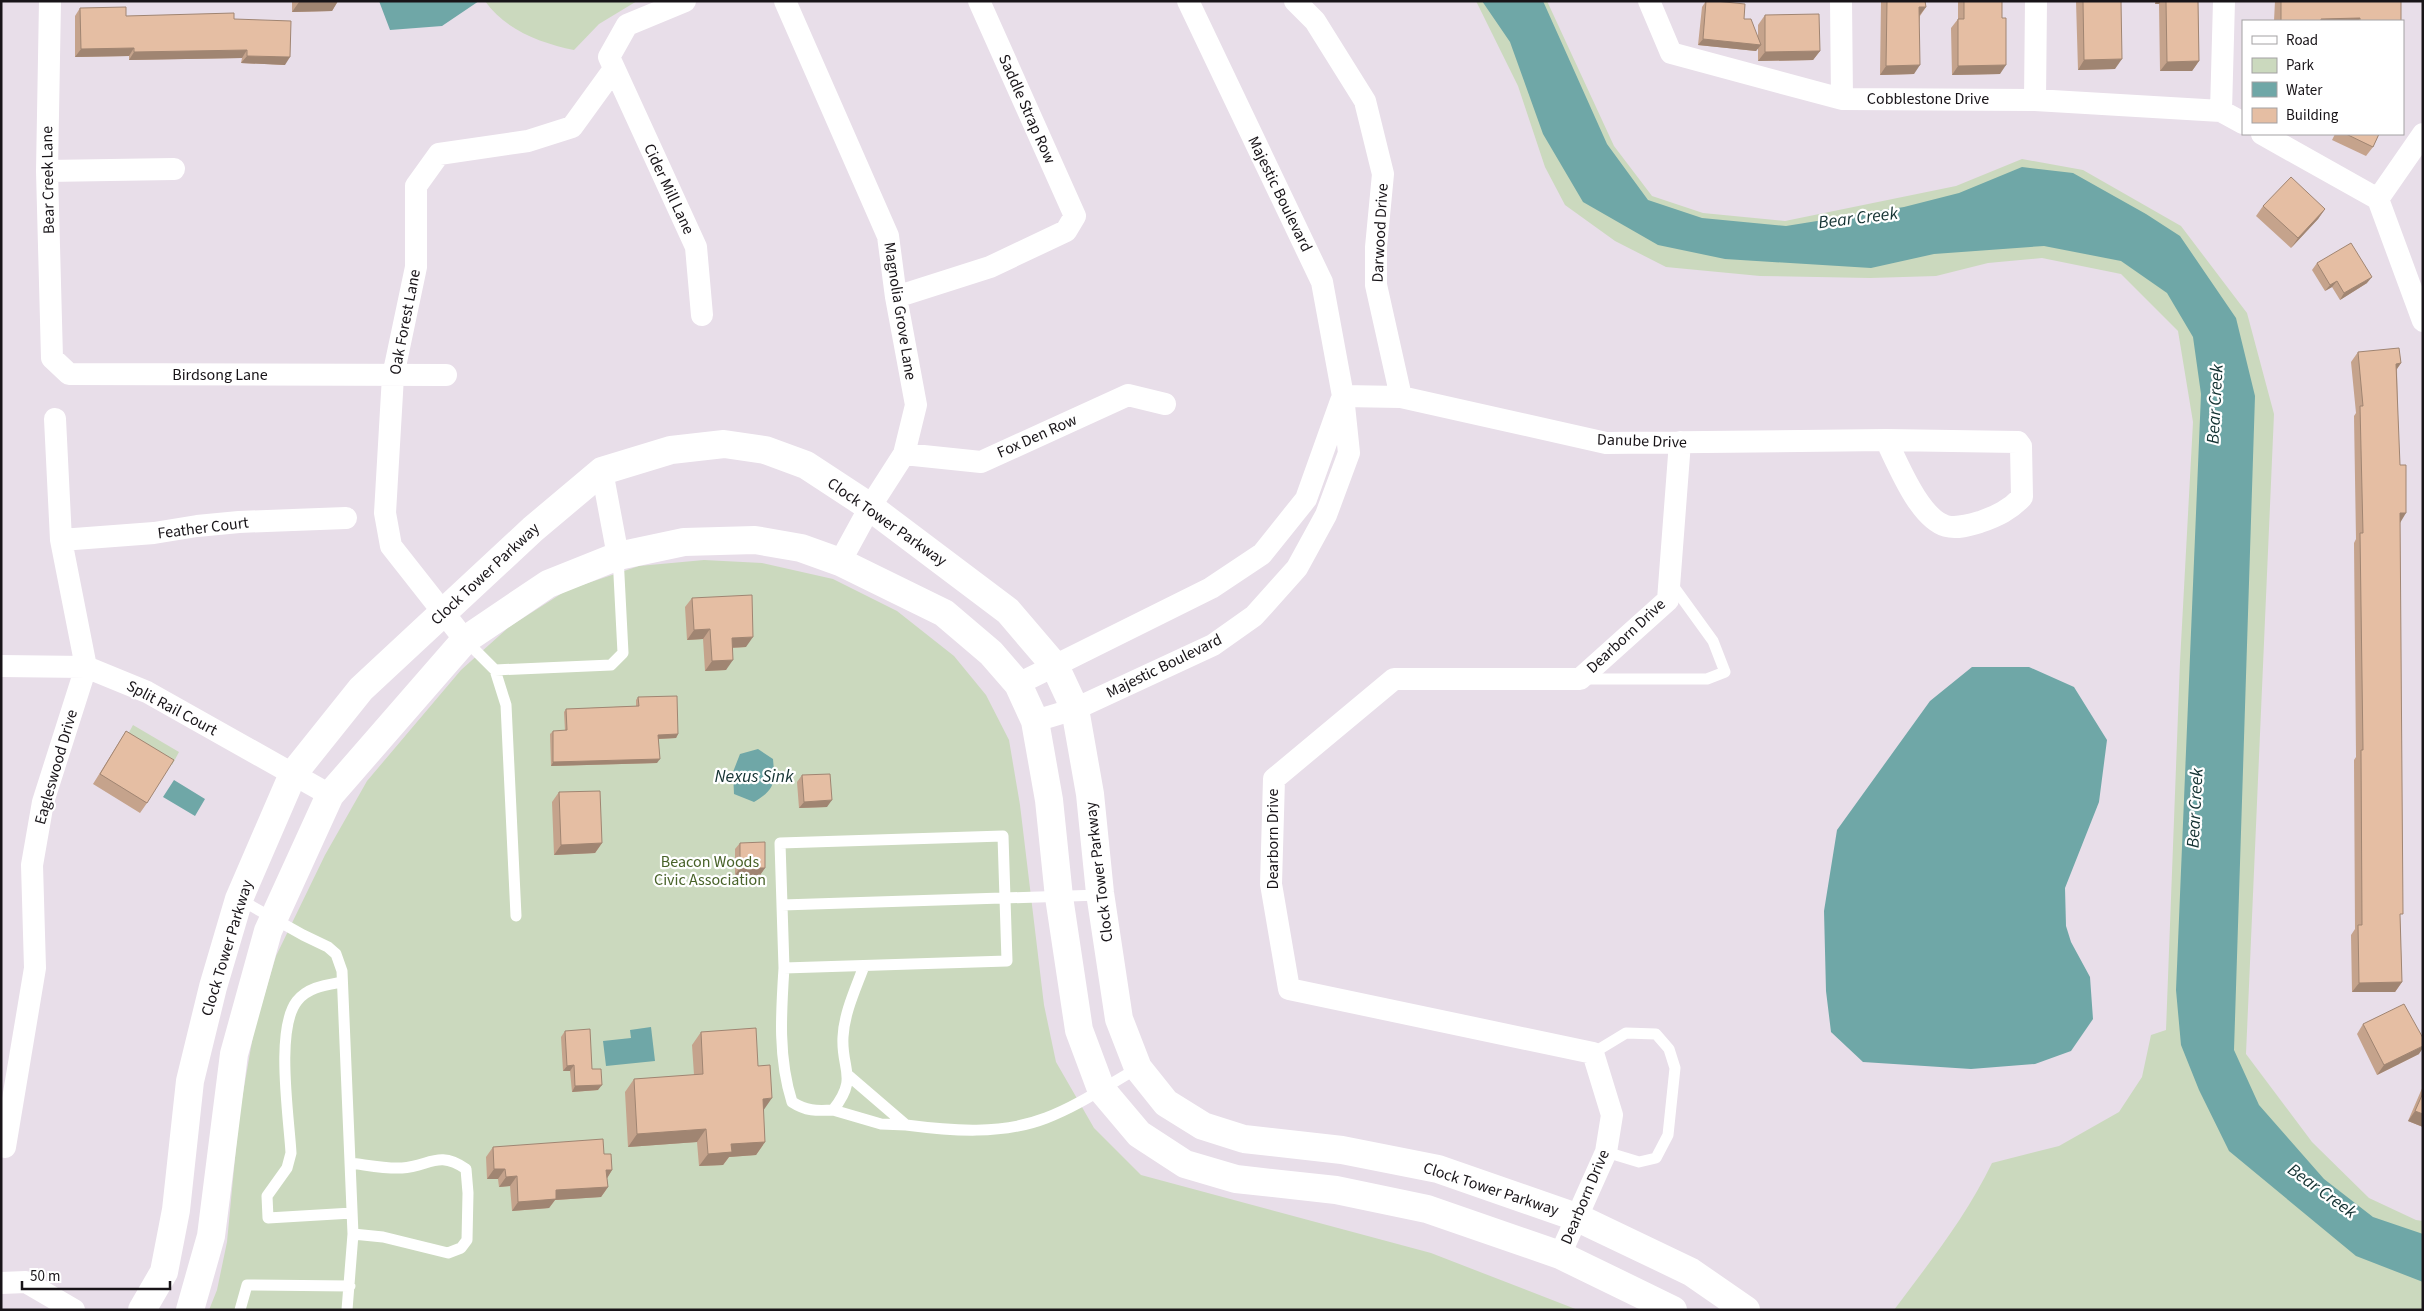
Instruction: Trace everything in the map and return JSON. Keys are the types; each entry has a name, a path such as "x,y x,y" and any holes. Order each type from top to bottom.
{"street":[{"name":"Bear Creek Lane","path":"50,1 47,171 52,358"},
{"path":"614,69 609,57 627,26 685,1"},
{"name":"Magnolia Grove Lane","path":"785,1 888,236 896,297 916,405 904,454 870,508 840,562"},
{"name":"Saddle Strap Row","path":"896,297 990,267 1066,231 1076,216 979,1"},
{"name":"Majestic Boulevard","path":"1035,721 1075,709 1213,645 1254,616 1297,568 1326,514 1349,453 1343,396 1322,282 1188,1"},
{"name":"Darwood Drive","path":"1295,1 1316,21 1365,101 1383,174 1376,248 1376,285 1401,397"},
{"name":"Cobblestone Drive","path":"1649,1 1671,53 1842,99 2035,100 2221,111 2242,122"},
{"path":"1841,1 1842,99"},
{"path":"2035,100 2036,1"},
{"path":"2221,111 2224,1"},
{"name":"Cider Mill Lane","path":"614,69 696,247 702,315"},
{"name":"Oak Forest Lane","path":"465,640 391,546 385,513 393,376 416,267 416,186 439,154 528,141 572,127 614,69"},
{"path":"2378,200 2423,134"},
{"path":"2264,135 2378,200 2423,321"},
{"path":"47,171 174,169"},
{"name":"Birdsong Lane","path":"52,358 69,374 446,375"},
{"name":"Fox Den Row","path":"904,454 980,462 1128,395 1165,404"},
{"path":"1018,684 1211,588 1262,554 1306,500 1343,396"},
{"name":"Danube Drive","path":"1343,396 1401,397 1606,443 1886,440 2018,442 2021,446 2022,496 2013,508 1995,516 1968,526 1947,526 1931,517 1916,498 1886,440"},
{"name":"Eagleswood Drive","path":"5,1147 35,968 32,865 43,802 86,667 61,540 55,419"},
{"name":"Dearborn Drive","path":"1560,1255 1606,1152 1612,1115 1592,1052 1289,989 1271,884 1274,779 1394,679 1580,679 1668,600 1680,442"},
{"name":"Clock Tower Parkway","path":"142,1310 164,1272 176,1210 190,1081 214,987 239,899 293,774 361,689 533,529 602,472 671,450 724,444 765,450 806,465 870,508 1008,611 1055,666 1075,709 1090,794 1101,895 1119,1020 1138,1068 1166,1103 1203,1126 1244,1139 1342,1150 1438,1169 1576,1217 1691,1272 1746,1310"},
{"path":"602,472 618,556"},
{"name":"Feather Court","path":"61,540 154,533 239,522 346,518"},
{"path":"190,1310 211,1236 234,1054 274,919 330,795 465,640 548,584 618,556 684,542 755,540 801,548 840,562 944,613 990,652 1018,684 1035,721 1048,800 1059,897 1079,1030 1102,1089 1139,1134 1185,1164 1236,1179 1336,1190 1427,1208 1560,1255 1672,1310"},
{"name":"Split Rail Court","path":"1,666 86,667 147,692 330,795"},
{"path":"1,1283 26,1282 74,1310"}],"lane":[{"path":"495,670 611,665 623,653 618,556"},
{"path":"1580,679 1707,679 1725,672 1713,641 1669,581"},
{"path":"465,640 495,670 506,705 516,916"},
{"path":"784,968 1007,961 1003,836 780,843 784,968 780,1024 785,1081 792,1102 805,1110 833,1110 881,1124 906,1124 949,1131 1018,1126 1047,1118 1138,1068"},
{"path":"782,905 1101,895"},
{"path":"239,899 328,947 336,954 342,971 353,1234 347,1310"},
{"path":"833,1110 842,1099 849,1076 843,1037 850,1005 864,966"},
{"path":"342,982 314,988 297,1001 287,1023 284,1046 291,1153 287,1168 267,1196 268,1218 352,1213"},
{"path":"1592,1052 1626,1033 1656,1034 1669,1049 1675,1068 1668,1136 1656,1158 1639,1162 1606,1152"},
{"path":"849,1076 906,1124"},
{"path":"350,1163 402,1168 445,1159 454,1161 466,1169 468,1194 467,1240 461,1248 448,1252 383,1237 353,1234"},
{"path":"240,1310 247,1285 350,1286"}],"green space":[{"path":"485,1 637,1 599,24 574,50 525,34 503,20"},
{"path":"1476,1 1547,1 1614,146 1652,196 1703,213 1785,221 1956,186 2022,159 2083,170 2181,226 2247,313 2274,414 2246,1054 2312,1142 2369,1198 2416,1220 2423,1221 2423,1310 1894,1310 1959,1221 1992,1163 2059,1146 2119,1112 2142,1077 2151,1035 2166,1030 2180,662 2193,422 2178,331 2121,274 2042,258 1988,263 1936,276 1870,278 1760,276 1666,267 1615,241 1565,205 1545,167 1518,86"},
{"name":"Beacon Woods Civic Association","path":"704,560 762,563 833,579 897,611 954,656 986,695 1009,740 1020,805 1044,1005 1056,1062 1094,1128 1141,1175 1431,1253 1578,1310 209,1310 217,1290 227,1242 239,1116 254,1030 276,956 325,855 367,781 461,670 509,627 567,590 639,566"},
{"path":"133,725 179,752 172,765 126,738"}],"water":[{"path":"379,1 479,1 442,26 390,30"},
{"name":"Bear Creek","path":"1482,1 1543,1 1607,144 1648,200 1702,218 1786,226 1904,207 1959,193 2022,167 2073,173 2146,214 2180,236 2236,318 2255,396 2234,1050 2259,1105 2324,1179 2373,1217 2423,1234 2423,1282 2356,1256 2229,1151 2199,1090 2181,1045 2176,990 2201,394 2193,337 2167,293 2121,261 2044,246 1934,254 1871,268 1725,259 1658,245 1583,202 1543,134 1510,42"},
{"path":"1972,667 2029,667 2074,687 2107,740 2099,802 2065,888 2066,926 2071,942 2090,977 2093,1019 2071,1051 2035,1064 1971,1069 1863,1062 1831,1032 1826,991 1824,911 1837,830 1930,701"},
{"name":"Nexus Sink","path":"758,749 773,759 774,779 767,793 754,802 734,794 733,772 740,754"},
{"path":"174,780 205,799 195,816 163,797"},
{"path":"651,1027 655,1061 606,1066 603,1041 631,1038 630,1030"}],"building":[{"path":"1706,1 1745,4 1744,19 1751,19 1761,45 1703,39"},
{"path":"1887,1 1925,1 1926,7 1919,7 1920,65 1886,66"},
{"path":"1964,1 2002,1 2002,18 2006,18 2006,65 1958,66 1958,19 1964,19"},
{"path":"2083,1 2121,1 2122,59 2084,60"},
{"path":"2166,1 2198,1 2199,61 2167,62"},
{"path":"2281,1 2401,1 2401,20 2360,20 2360,18 2281,20"},
{"path":"126,7 126,16 234,13 234,19 291,21 290,57 247,56 247,50 134,52 134,48 81,49 80,8"},
{"path":"1819,14 1820,51 1765,52 1765,15"},
{"path":"2348,135 2379,135 2373,147"},
{"path":"2291,177 2325,209 2298,238 2263,206"},
{"path":"2351,243 2372,277 2344,293 2337,281 2330,285 2317,263"},
{"path":"2399,348 2401,363 2396,364 2400,465 2406,465 2406,513 2400,513 2403,914 2400,914 2402,982 2359,983 2358,925 2362,925 2361,750 2363,750 2360,533 2363,533 2360,406 2363,406 2358,352"},
{"path":"752,595 753,637 732,638 733,660 712,661 710,629 694,630 692,598"},
{"path":"677,696 678,734 658,735 660,759 553,762 553,731 567,730 566,709 639,706 638,697"},
{"path":"126,731 174,760 147,803 100,774"},
{"path":"830,774 832,800 804,802 802,775"},
{"path":"600,791 602,843 561,845 559,792"},
{"path":"765,842 765,868 740,868 740,843"},
{"path":"2404,1004 2423,1038 2423,1046 2384,1065 2363,1024"},
{"path":"756,1028 758,1066 770,1065 772,1098 763,1099 765,1142 731,1144 732,1152 708,1154 706,1129 637,1134 634,1079 703,1074 701,1032"},
{"path":"590,1029 592,1069 601,1069 602,1085 575,1086 574,1065 567,1066 565,1031"},
{"path":"2423,1093 2423,1114 2415,1111"},
{"path":"603,1139 604,1154 611,1154 612,1170 606,1170 608,1187 556,1190 556,1199 518,1202 517,1176 506,1177 505,1169 494,1169 493,1147"}]}
